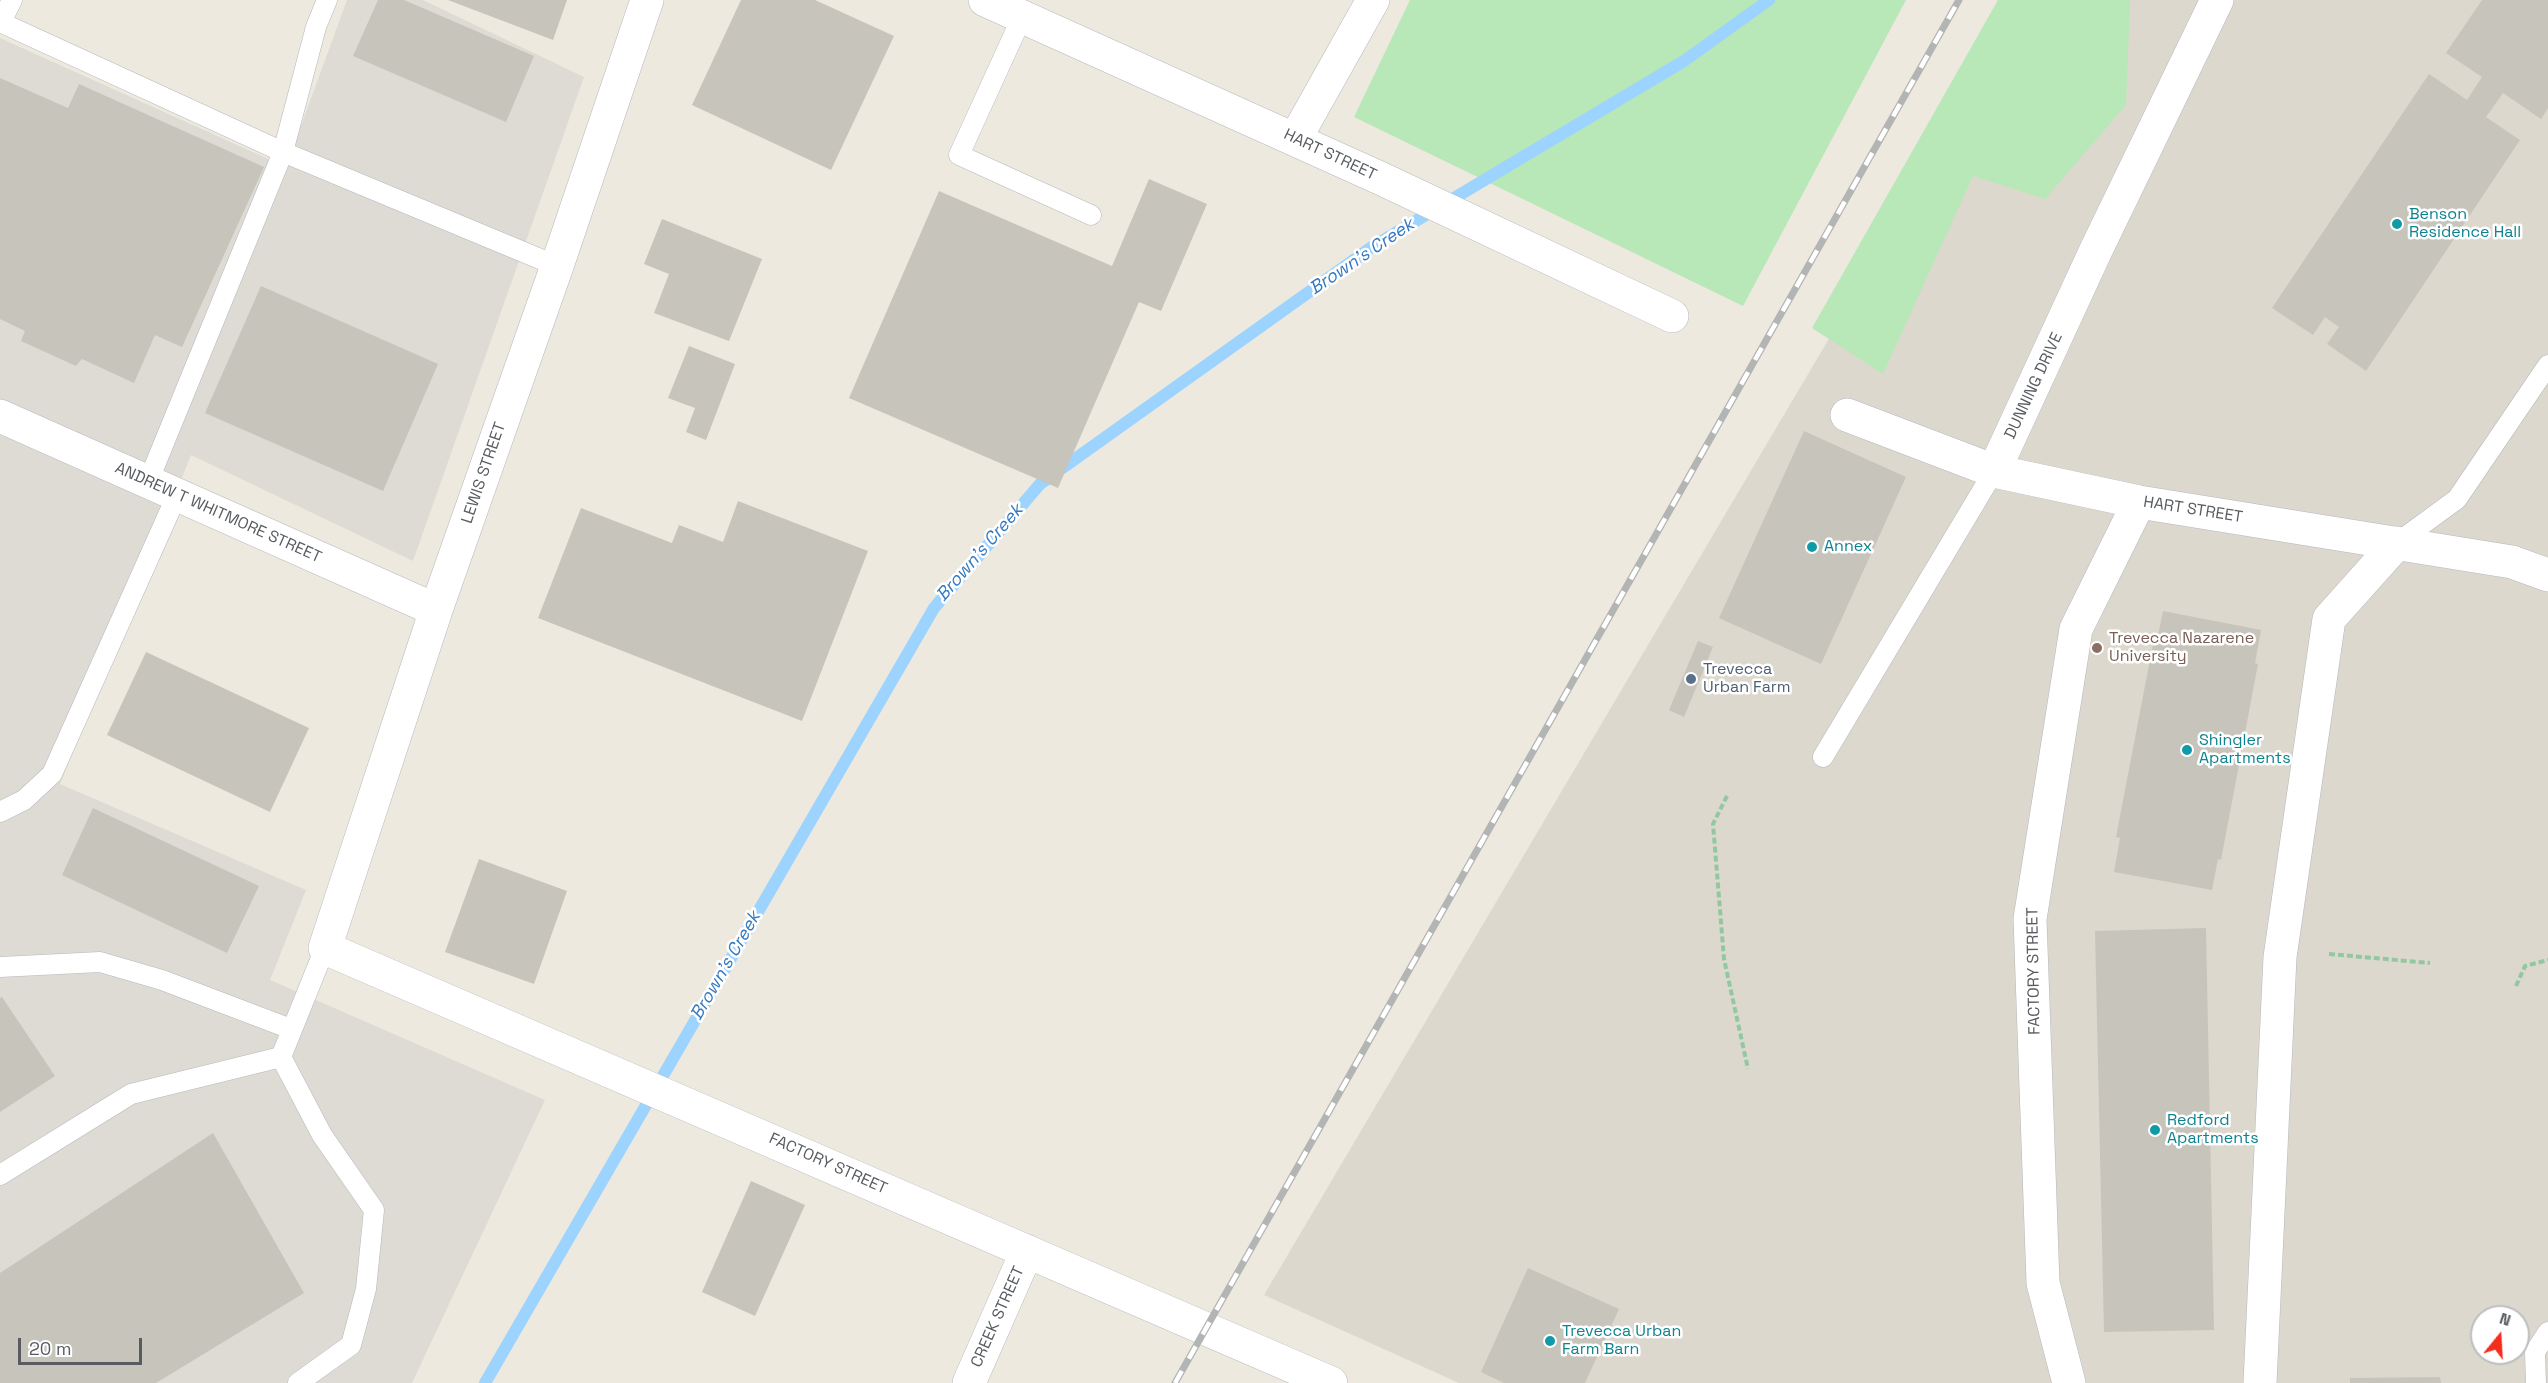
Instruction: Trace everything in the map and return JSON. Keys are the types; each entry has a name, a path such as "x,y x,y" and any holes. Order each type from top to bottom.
{"street":[{"name":"LEWIS STREET","path":"325,948 436,610 557,266 647,0"},
{"name":"HART STREET","path":"985,0 1382,179 1672,316"},
{"path":"1295,139 1373,0"},
{"name":"DUNNING DRIVE","path":"1994,471 2096,250 2217,0"},
{"name":"HART STREET","path":"1847,415 1994,471 2139,502 2512,562 2548,575"},
{"name":"ANDREW T WHITMORE STREET","path":"0,416 436,610"},
{"name":"FACTORY STREET","path":"2069,1383 2043,1283 2030,919 2076,629 2139,502"},
{"path":"2260,1383 2280,957 2329,619 2397,543"},
{"name":"FACTORY STREET","path":"325,948 1331,1383"},
{"name":"CREEK STREET","path":"969,1383 1027,1251"}],"lane":[{"path":"12,0 1,22 283,152 557,266"},
{"path":"0,812 24,800 52,774 163,488 283,152 316,27 327,0"},
{"path":"1022,17 959,155 1091,215"},
{"path":"2397,543 2457,499 2548,365"},
{"name":"DUNNING DRIVE","path":"1823,757 1994,471"},
{"path":"298,1383 351,1345 366,1289 374,1210 322,1135 281,1057 325,948"},
{"path":"0,967 100,962 162,980 291,1029"},
{"path":"0,1176 131,1094 281,1057"},
{"path":"2536,1383 2535,1352 2548,1332"}],"path":[{"path":"1726,796 1713,824 1724,959 1748,1069"},
{"path":"2329,954 2430,963"},
{"path":"2516,986 2525,966 2548,960"}],"shaded area":[{"path":"347,0 423,0 584,77 413,561 191,455 60,784 306,890 270,980 545,1100 412,1383 0,1383 0,38 286,167"},
{"name":"Trevecca Nazarene University","path":"2029,0 2548,0 2548,1383 1459,1383 1264,1295"}],"green space":[{"path":"1410,0 1906,0 1743,306 1354,117"},
{"path":"1998,0 2130,0 2126,105 2045,199 1973,176 1883,374 1812,328"}],"building":[{"path":"378,0 404,0 534,56 506,122 353,56"},
{"path":"448,0 567,0 553,40"},
{"path":"741,0 815,0 894,36 831,170 692,105"},
{"name":"Benson Residence Hall","path":"2482,0 2548,0 2548,108 2541,119 2503,93 2486,117 2520,140 2366,371 2327,344 2339,327 2325,317 2313,335 2272,308 2429,74 2467,100 2482,77 2446,53"},
{"path":"0,78 68,108 79,84 264,167 182,347 155,335 134,383 82,359 76,366 21,341 25,331 0,319"},
{"path":"1149,179 1207,204 1161,311 1139,302 1058,488 849,398 939,191 1112,266"},
{"path":"662,219 762,259 729,341 654,313 669,274 644,264"},
{"path":"261,286 438,364 383,491 205,413"},
{"path":"689,346 735,364 706,440 686,432 695,408 668,398"},
{"name":"Annex","path":"1804,431 1906,477 1821,664 1719,618"},
{"path":"738,501 868,551 802,721 538,618 581,508 672,543 679,525 723,542"},
{"name":"Shingler Apartments","path":"2163,611 2261,630 2255,663 2258,664 2221,860 2218,859 2212,890 2114,872 2120,838 2116,837 2153,644 2156,645"},
{"name":"Trevecca Urban Farm","path":"1698,641 1713,647 1684,717 1669,710"},
{"path":"146,652 309,728 270,812 107,735"},
{"path":"93,808 259,886 227,953 62,875"},
{"path":"479,859 567,891 534,984 445,952"},
{"name":"Redford Apartments","path":"2206,928 2214,1330 2104,1332 2095,931"},
{"path":"2,997 55,1076 0,1112 0,998"},
{"path":"213,1133 304,1293 156,1383 0,1383 0,1273"},
{"path":"751,1181 805,1205 755,1316 702,1292"},
{"name":"Trevecca Urban Farm Barn","path":"1528,1268 1619,1309 1585,1383 1504,1383 1481,1372"},
{"path":"2440,1377 2441,1383 2350,1383 2350,1378"}],"waterway":[{"name":"Brown's Creek","path":"485,1383 934,608 1040,484 1372,247 1684,61 1769,0"}],"railway":[{"path":"1175,1383 1959,0"}],"place":[{"name":"Benson Residence Hall","path":"2397,224"},
{"name":"Annex","path":"1812,547"},
{"name":"Trevecca Nazarene University","path":"2097,648"},
{"name":"Trevecca Urban Farm","path":"1691,679"},
{"name":"Shingler Apartments","path":"2187,750"},
{"name":"Redford Apartments","path":"2155,1130"},
{"name":"Trevecca Urban Farm Barn","path":"1550,1341"}]}
